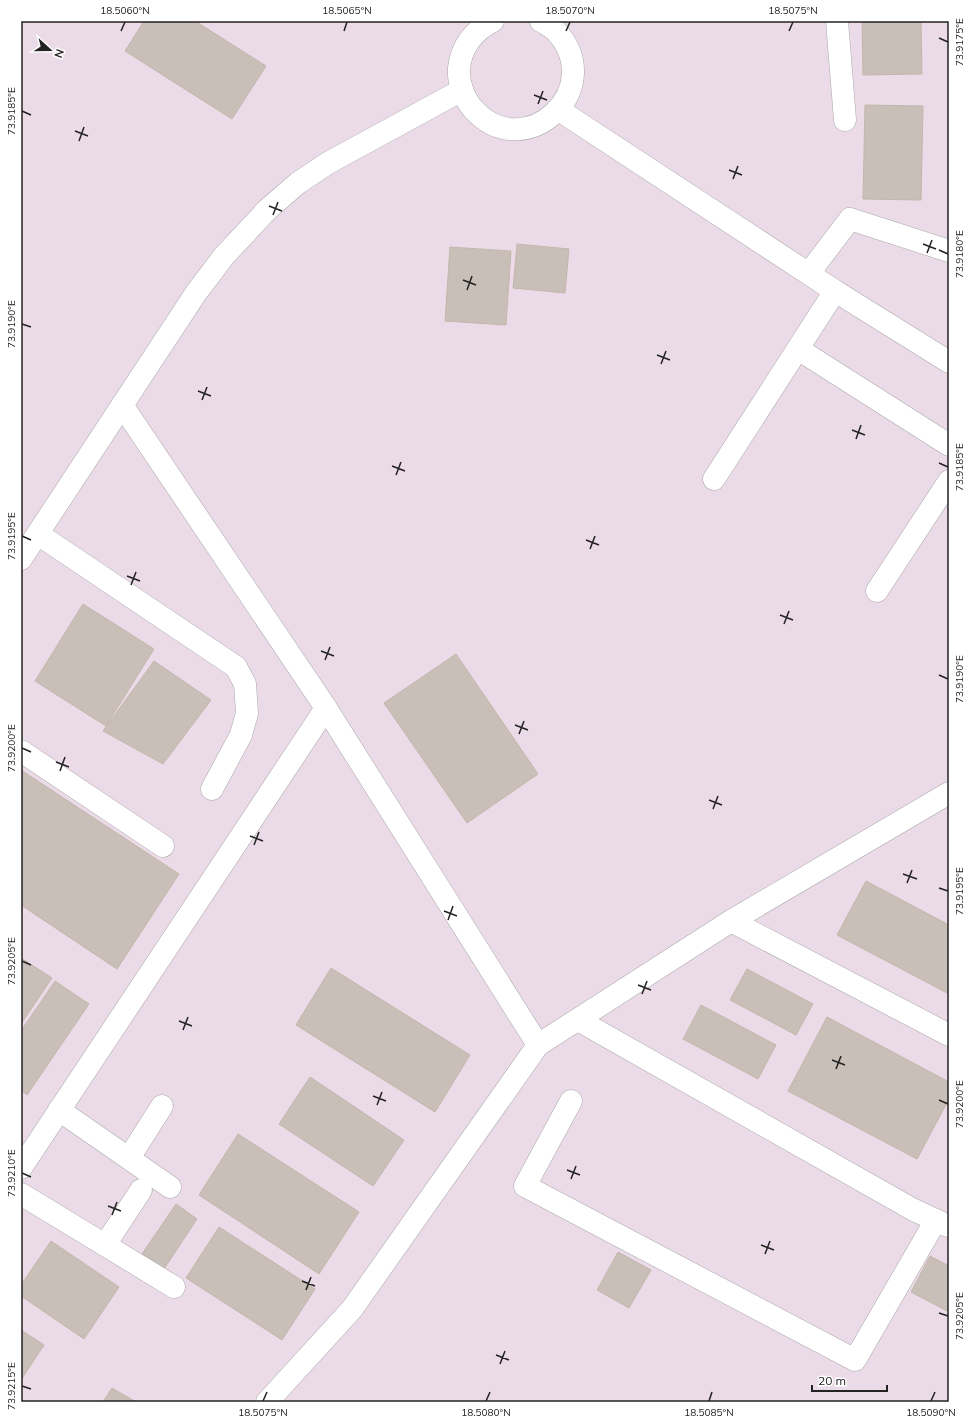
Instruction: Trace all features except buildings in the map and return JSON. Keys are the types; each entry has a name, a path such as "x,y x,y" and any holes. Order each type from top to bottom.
{"street":[{"path":"836,21 845,120"},
{"path":"485,22 466,45 459,74 462,90 469,105 481,117 496,126 512,129 530,127 546,121 559,110 568,95 573,78 572,61 566,44 555,24"},
{"path":"21,559 196,293 224,256 268,208 298,183 328,163 462,90"},
{"path":"559,110 835,291 949,362"},
{"path":"808,273 850,220 949,251"},
{"path":"714,479 835,291"},
{"path":"798,349 949,445"},
{"path":"122,405 326,708 538,1045"},
{"path":"877,591 949,481"},
{"path":"38,534 236,667 244,684 248,713 241,735 212,789"},
{"path":"21,1168 326,708"},
{"path":"21,751 163,846"},
{"path":"266,1402 352,1309 538,1045 731,921 949,793"},
{"path":"731,921 949,1035"},
{"path":"571,1102 525,1186 855,1360 942,1223 912,1209 578,1020"},
{"path":"129,1158 162,1106"},
{"path":"59,1110 170,1187"},
{"path":"105,1245 141,1190"},
{"path":"21,1194 174,1287"}],"shaded area":[{"path":"21,21 949,21 949,1402 21,1402"}]}
